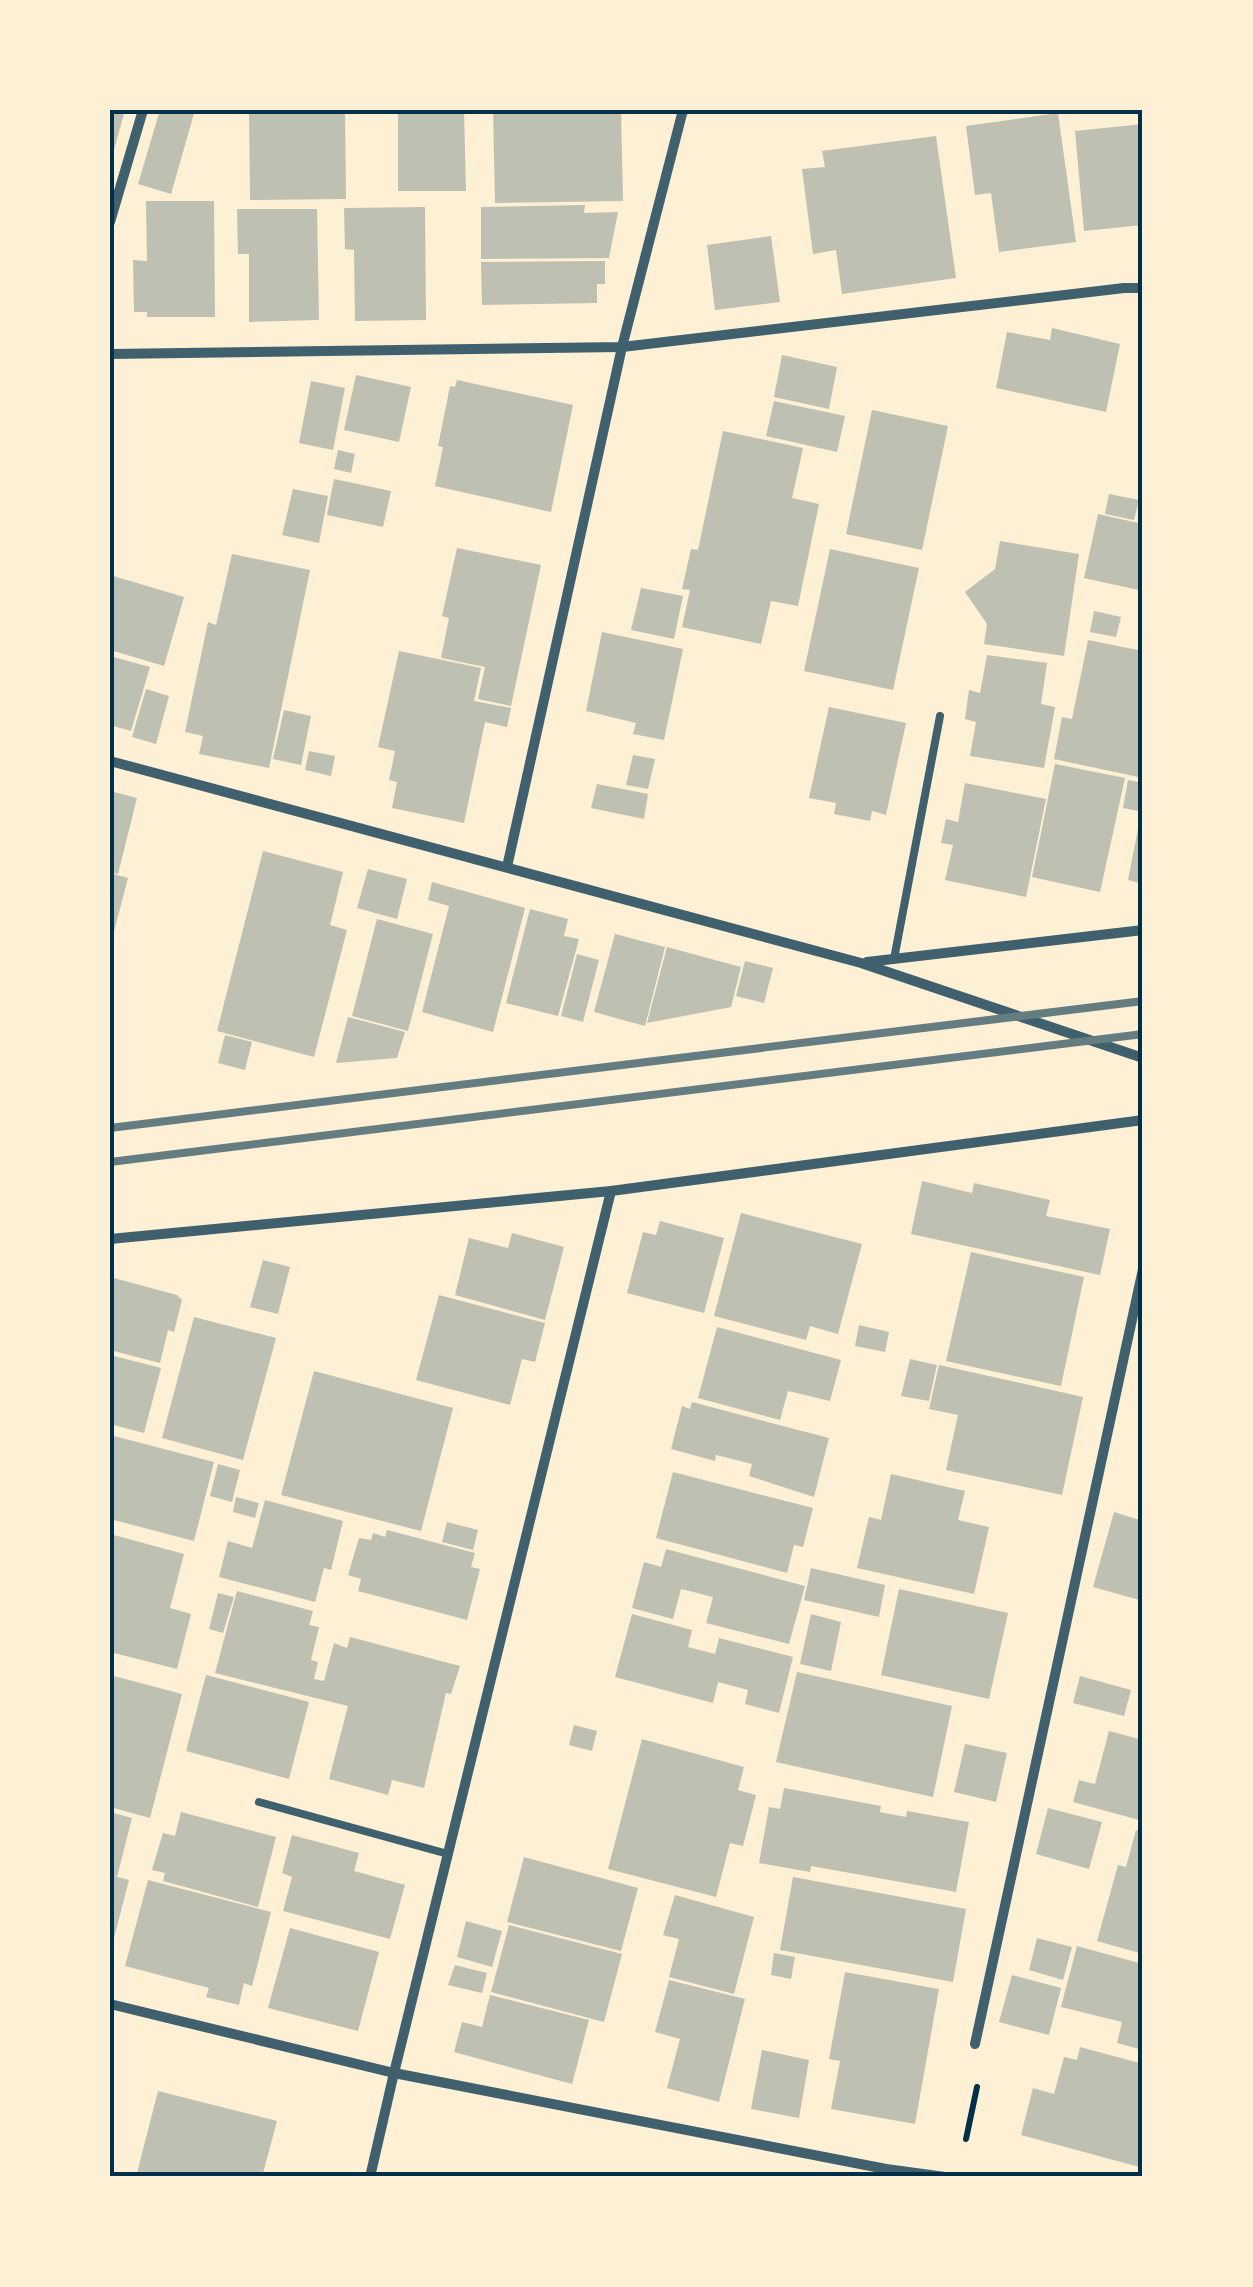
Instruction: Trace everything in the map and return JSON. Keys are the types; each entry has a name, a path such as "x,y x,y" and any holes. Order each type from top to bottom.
{"street":[{"path":"110,222 143,110"},
{"path":"507,867 622,347 683,110"},
{"path":"110,354 622,347 1143,288"},
{"path":"110,761 861,963 1143,1058"},
{"path":"861,963 1143,930"},
{"path":"110,1239 611,1191 1143,1120"},
{"path":"370,2177 611,1191"},
{"path":"975,2044 1143,1269"},
{"path":"110,2004 394,2073 886,2170 945,2177"}],"lane":[{"path":"894,959 940,716"},
{"path":"259,1802 448,1854"}],"path":[{"path":"965,2143 983,2058 975,2044"}],"building":[{"path":"110,110 125,110 111,161 110,161"},
{"path":"160,110 195,110 171,194 138,184"},
{"path":"249,110 345,110 346,199 250,200"},
{"path":"398,110 464,110 466,191 398,191"},
{"path":"493,110 621,110 623,201 495,203"},
{"path":"1058,113 1076,242 999,252 991,193 975,195 966,126"},
{"path":"1143,124 1143,225 1084,231 1075,131"},
{"path":"936,136 956,278 842,294 836,250 813,254 802,169 825,167 822,151"},
{"path":"146,201 214,201 215,317 147,317 147,312 134,312 133,260 147,261"},
{"path":"585,205 584,213 618,212 609,258 481,259 481,207"},
{"path":"425,207 426,320 355,321 354,250 345,249 344,208"},
{"path":"237,209 317,209 319,320 249,322 249,254 238,254"},
{"path":"771,236 780,302 715,310 707,245"},
{"path":"605,261 605,284 597,284 597,303 482,305 481,262"},
{"path":"1052,328 1120,344 1106,412 996,388 1007,332 1050,340"},
{"path":"782,355 837,367 829,409 774,397"},
{"path":"356,375 411,387 399,442 344,430"},
{"path":"457,380 573,405 551,512 435,486 450,386 455,387"},
{"path":"311,381 345,388 333,450 299,443"},
{"path":"774,401 845,416 837,452 766,436"},
{"path":"872,410 948,426 922,550 846,534"},
{"path":"723,431 803,448 792,498 819,504 798,606 771,601 761,644 682,627 690,590 682,589 691,549 698,550"},
{"path":"338,450 355,454 351,473 334,469"},
{"path":"334,479 391,491 383,527 327,515"},
{"path":"293,489 328,496 319,543 282,535"},
{"path":"1109,494 1139,500 1134,520 1105,514"},
{"path":"1098,514 1143,524 1143,591 1084,578"},
{"path":"1000,541 1079,554 1064,656 984,644 987,624 965,592 995,569"},
{"path":"457,548 541,565 511,706 478,699 485,667 441,658 449,618 442,616"},
{"path":"830,549 919,568 893,690 804,671"},
{"path":"232,554 310,570 269,768 199,754 203,736 185,732 208,622 216,625"},
{"path":"110,575 184,597 164,666 110,650"},
{"path":"641,588 683,596 674,639 631,630"},
{"path":"1094,611 1121,617 1116,637 1090,632"},
{"path":"602,632 683,649 664,740 633,734 636,723 586,711"},
{"path":"1088,640 1143,651 1143,778 1054,759 1062,717 1072,719"},
{"path":"399,651 481,668 474,701 511,708 507,727 485,722 464,823 392,808 397,782 389,780 395,751 378,747"},
{"path":"987,655 1047,663 1041,704 1055,707 1044,768 970,756 976,722 965,719 969,690 980,693"},
{"path":"110,656 150,667 131,731 110,725"},
{"path":"146,689 169,696 156,744 132,737"},
{"path":"829,707 906,723 886,815 872,811 870,821 834,814 836,803 809,798"},
{"path":"284,710 311,716 301,765 273,759"},
{"path":"309,751 335,756 331,776 305,770"},
{"path":"633,755 655,759 648,789 626,785"},
{"path":"1055,764 1125,778 1100,892 1032,877"},
{"path":"1128,780 1143,783 1143,812 1123,808"},
{"path":"965,783 1046,799 1026,897 945,880 953,845 941,843 946,819 958,822"},
{"path":"597,784 648,794 644,819 591,808"},
{"path":"110,791 137,798 118,874 110,872"},
{"path":"1143,814 1143,884 1128,880"},
{"path":"263,851 343,872 330,925 347,930 314,1057 217,1031"},
{"path":"368,869 407,879 397,919 357,908"},
{"path":"110,873 128,878 111,943 110,943"},
{"path":"432,882 525,908 493,1032 422,1012 449,906 428,900"},
{"path":"530,909 568,919 564,936 579,939 558,1016 506,1003"},
{"path":"377,919 433,934 408,1031 352,1016"},
{"path":"615,934 665,947 645,1026 594,1012"},
{"path":"667,947 741,967 731,1007 647,1023"},
{"path":"577,954 599,960 583,1022 561,1016"},
{"path":"745,961 773,968 764,1003 736,996"},
{"path":"348,1017 405,1032 397,1058 336,1063"},
{"path":"225,1035 252,1042 245,1070 218,1063"},
{"path":"922,1181 972,1193 974,1183 1050,1200 1046,1216 1110,1229 1100,1275 911,1234"},
{"path":"741,1213 862,1244 838,1334 810,1326 806,1340 714,1316"},
{"path":"660,1221 724,1238 704,1313 627,1293 643,1232 656,1235"},
{"path":"512,1233 564,1247 545,1320 455,1295 469,1238 508,1248"},
{"path":"971,1252 1084,1277 1061,1386 946,1361"},
{"path":"263,1260 290,1267 278,1314 250,1307"},
{"path":"110,1277 177,1295 182,1300 174,1332 168,1330 160,1363 110,1350"},
{"path":"439,1295 545,1323 535,1362 522,1359 510,1405 416,1380"},
{"path":"194,1317 276,1338 243,1460 162,1438"},
{"path":"859,1325 889,1332 885,1352 855,1346"},
{"path":"717,1327 841,1360 830,1401 788,1391 780,1420 698,1398"},
{"path":"110,1355 161,1368 144,1433 110,1424"},
{"path":"910,1359 937,1365 929,1401 901,1396"},
{"path":"939,1365 1083,1397 1062,1495 946,1470 958,1415 929,1409"},
{"path":"314,1371 453,1408 421,1531 281,1495"},
{"path":"692,1402 829,1438 814,1497 749,1476 752,1464 716,1455 715,1461 671,1449 682,1406 690,1409"},
{"path":"110,1435 214,1462 194,1541 110,1519"},
{"path":"218,1464 240,1470 232,1502 210,1496"},
{"path":"673,1472 813,1508 803,1547 794,1545 787,1573 656,1538"},
{"path":"891,1474 965,1491 958,1520 989,1527 974,1594 857,1568 869,1517 881,1520"},
{"path":"236,1497 259,1503 255,1518 233,1512"},
{"path":"265,1500 343,1521 331,1570 324,1568 315,1602 219,1577 228,1541 252,1548"},
{"path":"1114,1512 1143,1521 1143,1601 1093,1587"},
{"path":"447,1522 478,1530 473,1550 442,1542"},
{"path":"387,1530 475,1553 471,1567 480,1569 467,1620 358,1591 361,1579 348,1575 359,1538 371,1540 373,1533 385,1537"},
{"path":"110,1534 184,1554 170,1608 191,1614 177,1669 110,1652"},
{"path":"666,1549 805,1586 789,1644 706,1623 713,1597 681,1589 673,1619 632,1608 644,1562 661,1567"},
{"path":"811,1568 885,1585 879,1617 804,1600"},
{"path":"899,1589 1008,1613 989,1699 881,1675"},
{"path":"237,1591 313,1611 309,1625 319,1627 311,1660 318,1662 314,1679 324,1681 334,1643 347,1648 350,1637 460,1666 451,1694 446,1693 424,1788 392,1780 388,1795 329,1779 348,1706 215,1673"},
{"path":"218,1593 234,1597 223,1633 209,1629"},
{"path":"632,1614 692,1630 688,1647 715,1654 719,1638 793,1657 779,1713 745,1704 748,1690 718,1682 713,1703 615,1677"},
{"path":"811,1614 841,1622 831,1671 800,1664"},
{"path":"797,1672 952,1706 933,1797 776,1762"},
{"path":"110,1675 182,1694 150,1818 110,1807"},
{"path":"206,1675 309,1702 289,1779 186,1751"},
{"path":"1080,1676 1131,1690 1124,1716 1073,1703"},
{"path":"574,1725 597,1731 592,1751 569,1745"},
{"path":"1109,1731 1143,1740 1143,1821 1073,1802 1079,1780 1095,1784"},
{"path":"642,1739 744,1767 738,1790 756,1795 743,1846 730,1843 716,1897 608,1869"},
{"path":"965,1744 1007,1753 996,1802 954,1792"},
{"path":"784,1788 881,1806 880,1812 906,1817 907,1811 969,1822 956,1892 811,1866 810,1872 759,1863 769,1807 780,1809"},
{"path":"1048,1808 1102,1822 1089,1869 1036,1854"},
{"path":"110,1812 132,1818 117,1877 129,1880 114,1938 110,1937"},
{"path":"181,1812 276,1837 258,1907 163,1881 165,1873 152,1870 163,1833 175,1836"},
{"path":"1136,1830 1143,1832 1143,1954 1097,1941 1118,1865 1126,1867"},
{"path":"292,1835 359,1853 354,1871 405,1885 390,1939 283,1911 292,1877 282,1873"},
{"path":"524,1857 638,1888 621,1951 507,1922"},
{"path":"793,1877 966,1909 953,1982 780,1950"},
{"path":"148,1880 271,1912 252,1986 244,1983 239,2005 206,1997 209,1988 125,1966"},
{"path":"675,1895 754,1917 734,1994 669,1977 679,1939 663,1935"},
{"path":"466,1921 502,1931 492,1967 457,1957"},
{"path":"509,1925 622,1954 604,2022 491,1992"},
{"path":"290,1928 379,1952 358,2031 268,2008"},
{"path":"1037,1938 1072,1947 1063,1980 1029,1970"},
{"path":"1077,1946 1143,1964 1143,2050 1117,2043 1122,2022 1061,2007"},
{"path":"774,1953 795,1957 791,1979 771,1975"},
{"path":"455,1965 487,1973 482,1993 448,1985"},
{"path":"845,1972 939,1989 915,2124 831,2109 840,2061 829,2059"},
{"path":"1012,1975 1061,1988 1049,2035 999,2022"},
{"path":"669,1980 745,1999 719,2102 667,2088 680,2039 655,2032"},
{"path":"490,1995 589,2020 572,2084 454,2052 462,2022 482,2027"},
{"path":"1080,2047 1143,2064 1143,2168 1021,2135 1033,2088 1054,2094 1064,2057 1077,2060"},
{"path":"762,2050 809,2060 799,2118 751,2109"},
{"path":"158,2091 277,2121 262,2177 136,2177"}],"railway":[{"path":"110,1128 1143,1001"},
{"path":"110,1162 1143,1034"}]}
